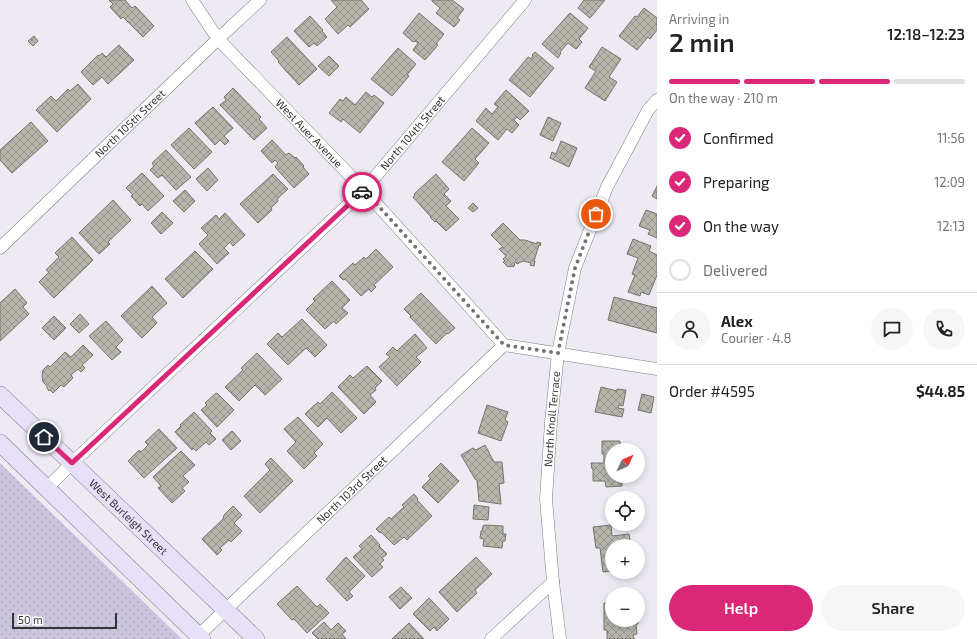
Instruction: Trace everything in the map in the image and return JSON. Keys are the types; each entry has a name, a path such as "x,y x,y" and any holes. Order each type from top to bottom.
{"main road":[{"name":"West Burleigh Street","path":"0,395 256,639"},
{"path":"0,443 200,637"}],"street":[{"name":"West Auer Avenue","path":"192,0 218,39 364,190 504,345"},
{"name":"North 105th Street","path":"0,248 260,0"},
{"name":"North 104th Street","path":"47,488 364,190 525,0"},
{"name":"North Knoll Terrace","path":"560,639 553,582 546,500 551,422 558,353 575,268 607,186 648,110 657,100"},
{"path":"504,345 657,369"},
{"name":"North 103rd Street","path":"200,637 225,610 504,345"},
{"path":"491,639 553,582"}],"shaded area":[{"path":"0,463 182,639 0,639"}],"building":[{"path":"109,0 125,0 132,8 135,6 154,26 143,37 123,17 121,19 110,7 113,4"},
{"path":"331,0 361,0 369,9 350,27 348,25 338,34 325,19 337,7"},
{"path":"432,0 452,0 464,9 457,18 460,20 454,27 436,13 440,8"},
{"path":"584,0 605,0 590,18 578,8"},
{"path":"644,8 657,18 657,30 650,39 648,37 637,50 619,36 635,16 637,17"},
{"path":"419,13 444,34 436,44 438,45 425,60 413,50 418,43 415,41 413,42 403,33"},
{"path":"570,13 588,28 579,39 582,42 576,49 568,43 560,52 561,53 558,58 542,44"},
{"path":"310,16 323,30 322,31 327,37 317,46 314,43 309,47 294,31"},
{"path":"34,36 38,41 33,46 28,41"},
{"path":"287,37 317,69 299,85 271,52"},
{"path":"119,45 134,60 108,84 102,77 93,85 81,72 98,55 99,56 102,53 106,57"},
{"path":"602,47 621,59 609,77 617,82 605,101 585,88 596,71 589,67"},
{"path":"398,48 416,64 407,75 409,76 392,96 371,79"},
{"path":"535,52 554,68 530,97 509,80 528,57 531,59"},
{"path":"329,56 339,66 329,76 318,66"},
{"path":"78,84 91,99 57,132 36,110 51,96 56,101 68,89 70,91"},
{"path":"233,88 261,117 259,119 267,128 254,140 220,105 226,100 224,97"},
{"path":"506,90 529,111 520,120 517,117 514,120 519,125 512,133 507,129 498,140 476,121 486,108 492,114 498,107 494,104"},
{"path":"366,92 372,97 374,95 384,103 360,133 343,119 341,122 329,113 340,99 343,101 346,97 355,105"},
{"path":"213,107 233,128 224,136 229,141 225,145 220,140 215,145 195,123"},
{"path":"548,117 561,123 553,141 540,135"},
{"path":"31,122 48,141 12,173 0,160 0,150"},
{"path":"189,128 212,152 194,169 171,145"},
{"path":"472,128 489,143 475,159 479,163 464,181 442,162"},
{"path":"272,140 286,155 289,153 295,158 296,157 309,174 294,188 275,167 278,163 275,160 272,163 261,151"},
{"path":"561,141 577,148 569,167 550,158 552,152 556,154"},
{"path":"166,150 191,177 176,190 162,175 158,178 150,170 154,166 152,163"},
{"path":"208,168 218,180 207,191 196,179"},
{"path":"142,173 164,196 148,211 142,204 140,206 131,196 133,195 126,188"},
{"path":"273,174 288,189 277,199 278,201 271,208 272,210 258,223 240,204"},
{"path":"436,174 449,189 444,194 451,201 446,206 459,219 446,231 430,217 413,197 415,195 414,194"},
{"path":"657,186 657,199 652,196"},
{"path":"185,190 195,201 184,212 173,201"},
{"path":"113,200 131,220 108,242 110,244 99,254 79,233"},
{"path":"473,203 478,208 473,212 468,208"},
{"path":"646,210 657,214 657,238 648,234 650,230 639,226"},
{"path":"162,212 173,223 161,234 151,223"},
{"path":"225,213 245,235 233,246 230,242 224,248 229,253 217,264 199,244 208,235 201,228 216,215 219,219"},
{"path":"503,223 520,240 537,244 537,242 541,243 534,261 534,266 530,265 531,263 523,261 517,264 516,262 513,267 508,267 503,262 505,261 503,259 506,256 499,249 503,247 491,235"},
{"path":"72,237 93,260 54,298 39,282 49,272 46,270 59,257 55,253"},
{"path":"633,239 651,246 649,251 657,255 657,275 649,295 641,292 640,296 628,292 635,275 632,274 638,258 627,254"},
{"path":"376,249 393,267 374,285 376,287 371,292 369,289 361,296 345,279 343,280 339,276 353,263 355,265 364,257 366,259"},
{"path":"195,251 213,269 183,298 165,279"},
{"path":"332,281 350,300 342,308 348,313 336,324 334,321 325,329 306,310 315,301 313,299"},
{"path":"152,286 167,303 152,317 157,323 142,338 121,316"},
{"path":"15,289 27,303 23,307 29,314 0,341 0,303"},
{"path":"421,293 455,328 448,334 447,333 436,344 404,309"},
{"path":"614,297 657,308 657,333 608,320"},
{"path":"80,314 89,324 79,333 70,324"},
{"path":"54,316 66,328 54,340 42,328"},
{"path":"302,319 327,345 315,357 306,348 288,365 267,344 278,333 282,337"},
{"path":"106,321 123,340 116,347 121,352 112,360 89,336"},
{"path":"415,334 427,348 416,357 421,362 397,386 379,367 390,357 386,354 393,347 397,351"},
{"path":"83,345 93,355 82,365 85,368 81,372 78,369 71,375 73,378 64,387 61,385 53,393 50,390 49,391 43,382 43,370 48,365 50,367 65,352 71,357"},
{"path":"257,353 282,379 265,395 255,385 239,401 225,387 243,370 241,368"},
{"path":"367,366 382,381 375,388 376,390 370,395 376,402 364,414 338,387 350,375 353,378"},
{"path":"601,387 617,391 617,389 626,390 623,406 619,405 618,408 624,409 622,417 595,412"},
{"path":"332,392 357,418 341,433 327,418 318,427 305,414 318,402 320,404"},
{"path":"216,393 234,410 217,427 201,410 207,405 205,403"},
{"path":"642,394 654,397 651,413 638,410"},
{"path":"487,405 508,412 505,420 508,422 501,441 478,433"},
{"path":"194,412 212,431 210,433 216,439 209,445 206,442 196,451 193,448 192,450 175,432"},
{"path":"298,417 323,444 314,453 317,456 304,469 287,451 296,442 284,429"},
{"path":"159,429 177,448 144,478 128,461 139,450 141,452 148,445 145,442"},
{"path":"232,431 241,441 231,450 222,440"},
{"path":"602,441 620,441 620,443 605,443 605,481 593,481 593,468 592,469 591,463 604,463 604,454 602,454"},
{"path":"485,445 494,462 502,462 504,483 499,484 501,504 479,501 477,480 461,455 473,448 476,450"},
{"path":"181,451 195,465 183,476 189,482 182,488 185,491 172,503 158,488 161,486 153,477"},
{"path":"271,458 293,481 260,513 244,496 270,470 265,464"},
{"path":"441,463 459,481 438,503 422,487 431,478 428,476"},
{"path":"605,483 622,483 622,486 606,487"},
{"path":"414,494 418,499 417,500 432,516 407,540 404,537 394,545 376,529 389,517 391,519 404,507 402,505"},
{"path":"474,505 489,507 488,520 473,519"},
{"path":"233,506 242,515 234,523 242,531 231,542 229,540 220,548 222,550 217,555 202,539 223,519 224,515"},
{"path":"484,525 503,526 503,534 506,534 502,548 483,546 484,539 480,538"},
{"path":"605,526 605,531 612,531 612,536 629,534 630,539 605,539 605,572 603,572 600,548 596,548 593,527"},
{"path":"371,535 387,554 382,558 384,560 380,564 383,567 372,577 353,557 362,549 359,546"},
{"path":"346,557 365,576 349,592 353,596 347,601 326,579"},
{"path":"476,557 492,574 475,590 477,593 457,612 439,592"},
{"path":"297,586 317,607 320,604 329,613 307,633 277,604"},
{"path":"401,587 412,598 400,609 389,597"},
{"path":"429,598 449,619 437,631 434,627 430,631 413,614"},
{"path":"605,603 605,627 636,627 637,634 633,635 634,639 607,639 607,630 604,630"},
{"path":"324,622 331,630 338,623 346,631 342,634 346,639 318,639 312,633"},
{"path":"409,623 424,639 392,639"}],"way so far":[{"path":"362,192 364,190 504,345 558,353 575,268 596,214"}],"route":[{"path":"44,437 72,463 362,192"}]}
